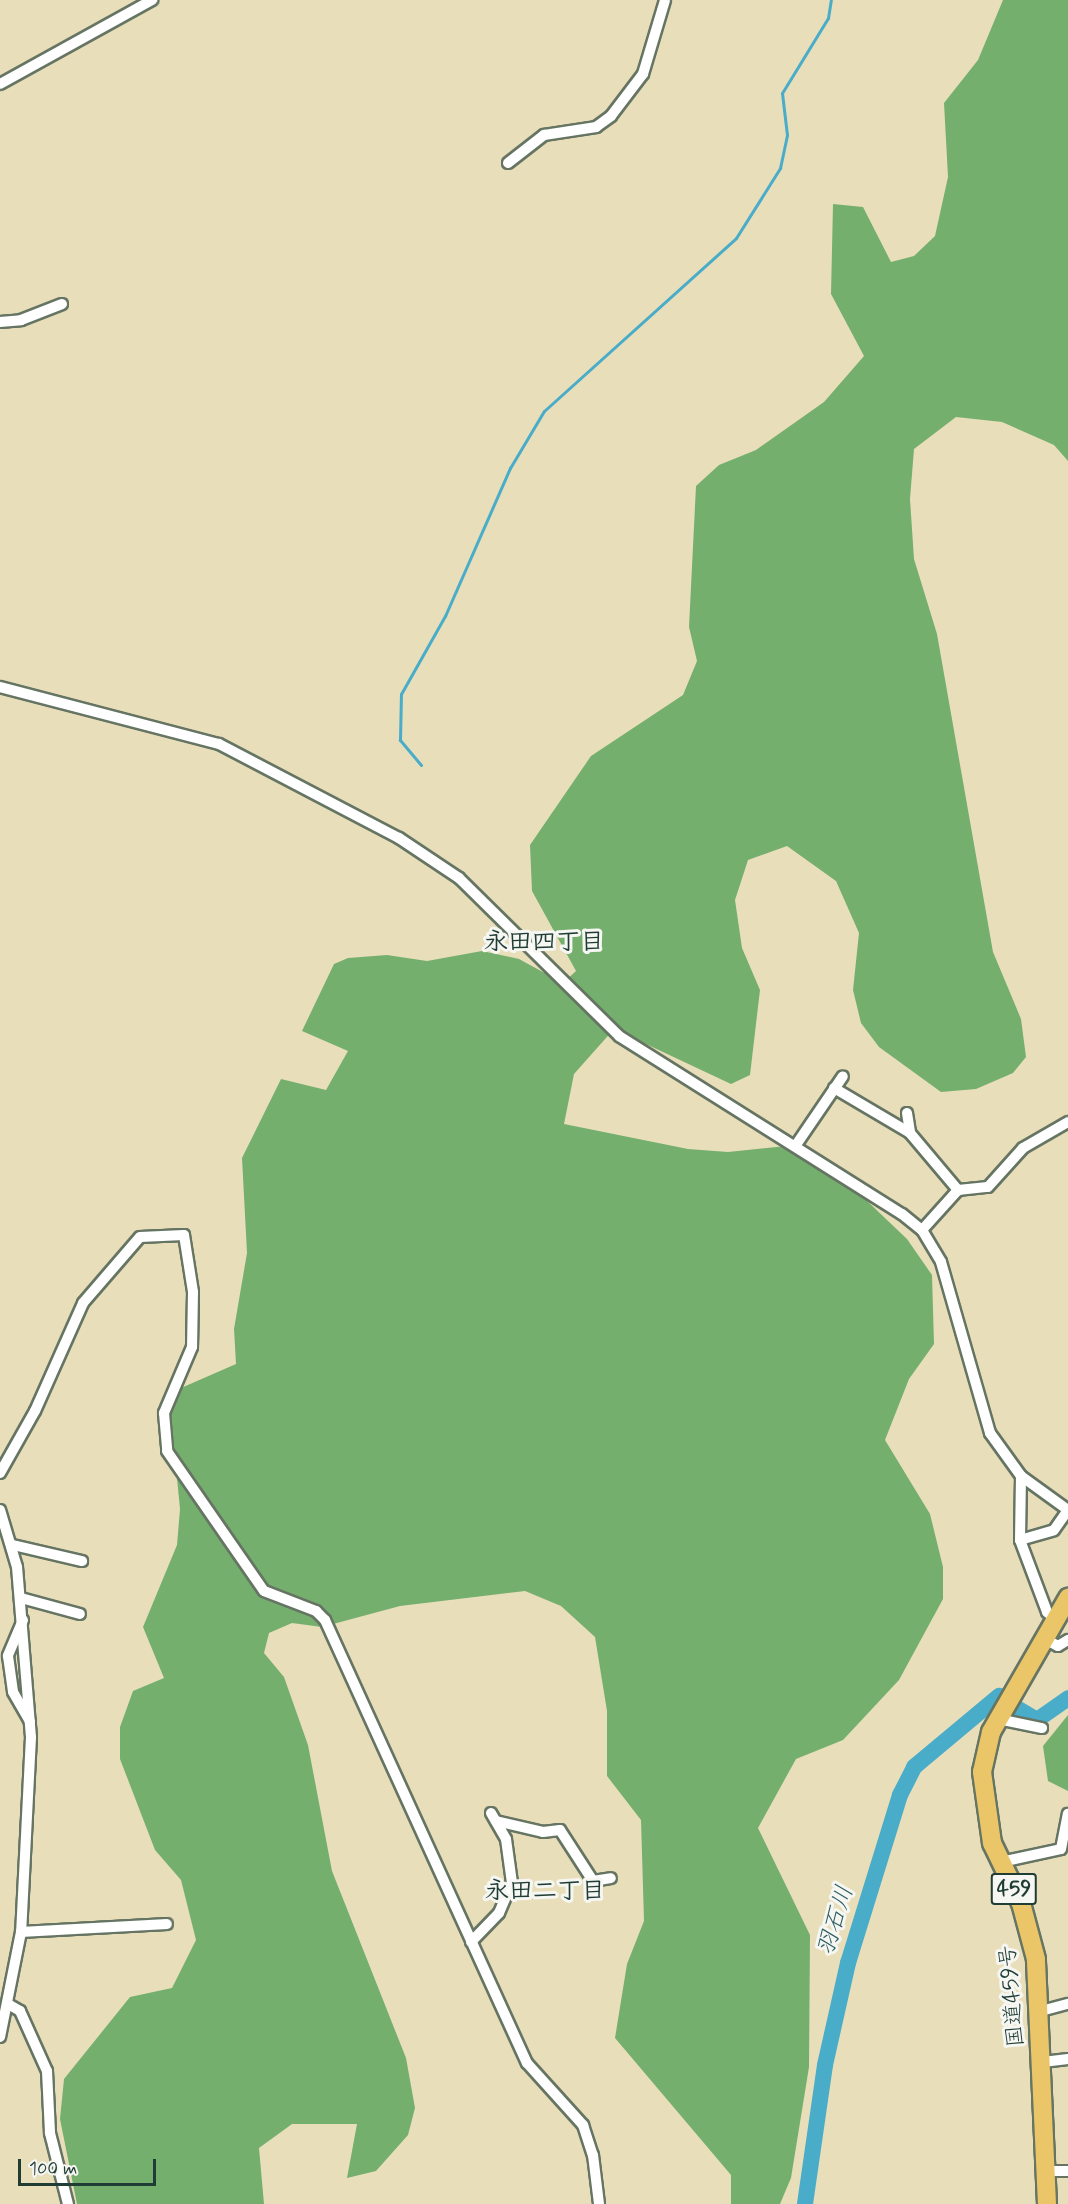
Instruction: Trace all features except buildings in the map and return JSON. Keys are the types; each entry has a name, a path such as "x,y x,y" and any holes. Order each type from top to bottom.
{"highway":[{"name":"国道459号","path":"1047,2204 1049,2171 1041,2011 1031,1930 1001,1862 982,1803 981,1772 998,1719 1068,1598"}],"street":[{"path":"0,84 152,0"},
{"path":"508,163 544,135 596,127 611,116 643,74 665,0"},
{"path":"0,322 21,320 62,304"},
{"path":"0,687 219,744 399,838 459,878 619,1036 870,1190 922,1230 956,1299 982,1414 1021,1476 1068,1510 1054,1530 1020,1540"},
{"path":"796,1145 843,1076"},
{"path":"834,1088 910,1133 958,1190"},
{"path":"907,1113 910,1133"},
{"path":"922,1230 958,1190 988,1187 1023,1148 1068,1122"},
{"path":"0,1473 83,1303 140,1237 184,1236 193,1292 192,1347 164,1413 167,1450 264,1591 316,1611 325,1620 471,1942 508,2011 527,2062 583,2125 593,2155 599,2204"},
{"path":"1021,1476 1020,1540 1047,1612 1055,1619"},
{"path":"0,1510 13,1545 21,1598 31,1721 21,1932 0,2037"},
{"path":"13,1545 82,1561"},
{"path":"21,1598 80,1614"},
{"path":"23,1620 9,1648 5,1681 31,1721"},
{"path":"1043,1638 1058,1646 1068,1640"},
{"path":"998,1719 1042,1728"},
{"path":"1001,1862 1061,1849 1068,1814"},
{"path":"471,1942 499,1913 510,1892 506,1839 494,1817 543,1832 560,1830 593,1881 611,1878"},
{"path":"21,1932 167,1924"},
{"path":"8,2004 20,2011 47,2072 50,2133 68,2204"},
{"path":"1041,2011 1068,2004"},
{"path":"1043,2062 1068,2059"},
{"path":"1049,2171 1068,2170"}],"green space":[{"path":"1003,0 1068,0 1068,461 1054,445 1002,422 956,417 914,449 910,499 914,559 937,634 993,952 1021,1019 1026,1057 1013,1073 976,1089 941,1092 879,1047 861,1023 853,990 859,933 836,881 787,846 748,860 735,900 742,948 760,990 750,1075 731,1084 614,1029 574,1074 564,1124 688,1149 728,1152 796,1145 844,1179 907,1239 932,1275 934,1344 909,1379 885,1440 930,1514 943,1567 943,1599 899,1680 843,1740 796,1759 758,1828 810,1935 809,2067 791,2178 780,2204 731,2204 731,2175 615,2038 627,1964 644,1921 641,1820 607,1776 607,1711 595,1637 561,1606 525,1591 400,1606 322,1627 292,1623 269,1633 264,1653 284,1677 308,1745 332,1871 406,2058 415,2108 408,2135 376,2171 347,2178 357,2124 292,2124 259,2148 264,2204 77,2204 60,2119 64,2079 130,1997 172,1988 196,1940 181,1880 155,1850 120,1759 120,1727 133,1691 164,1678 143,1627 177,1545 180,1509 170,1407 181,1388 236,1364 234,1329 247,1253 242,1158 281,1079 326,1090 348,1051 302,1031 334,964 348,958 387,955 427,961 482,951 519,959 563,983 576,971 532,891 530,845 591,756 683,695 697,661 689,627 696,486 719,465 756,450 824,402 864,356 831,294 833,204 863,207 891,262 914,256 935,236 948,177 944,103 978,60"},
{"path":"1068,1715 1068,1791 1048,1781 1043,1746"}],"waterway":[{"path":"421,765 400,740 401,694 445,616 510,468 544,411 736,238 780,168 787,135 782,93 828,18 831,0"},
{"name":"羽石川","path":"805,2204 825,2065 848,1963 900,1795 914,1767 999,1696"},
{"name":"羽石川","path":"1017,1708 1037,1720 1068,1698"}],"district":[{"name":"永田四丁目","path":"544,943"},
{"name":"永田二丁目","path":"545,1892"}]}
